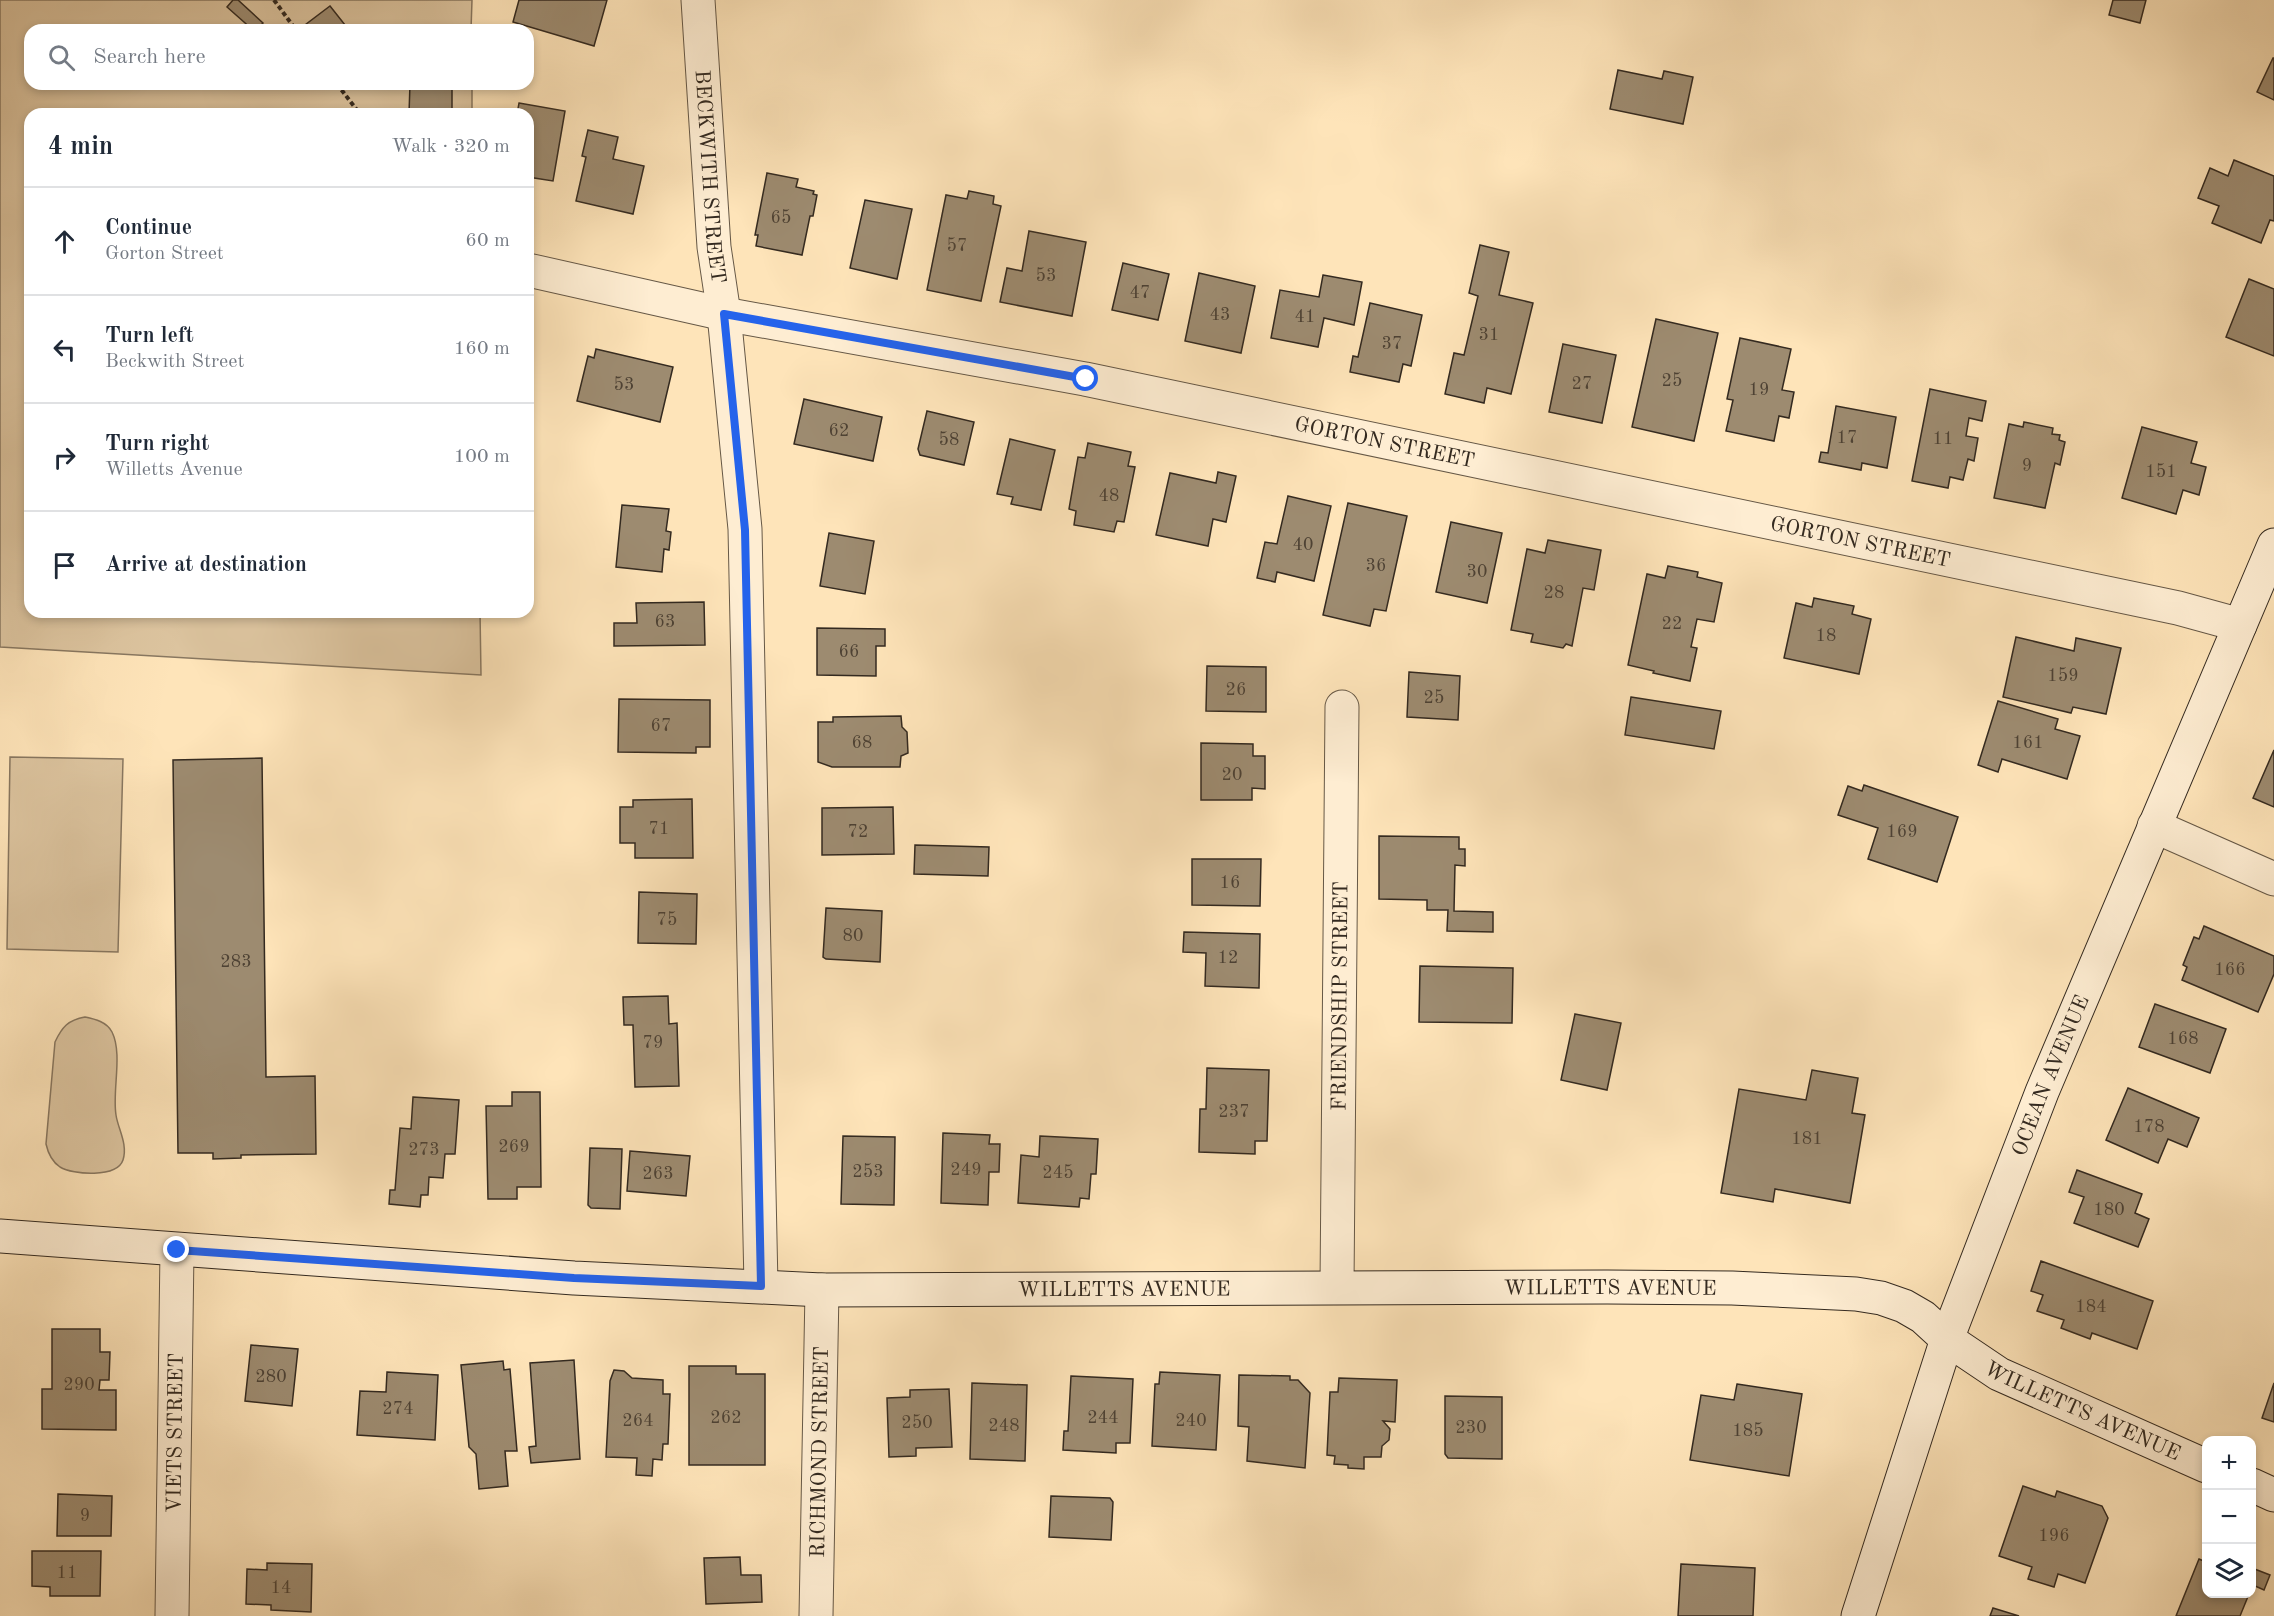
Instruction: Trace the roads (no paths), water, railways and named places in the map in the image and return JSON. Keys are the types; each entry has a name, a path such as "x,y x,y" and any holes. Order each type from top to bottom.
{"street":[{"name":"BECKWITH STREET","path":"698,0 714,247 724,314 745,530 761,1286"},
{"name":"GORTON STREET","path":"534,271 724,314 1086,379 2178,608 2240,625"},
{"name":"OCEAN AVENUE","path":"1858,1616 1947,1339 2042,1092 2274,545"},
{"name":"FRIENDSHIP STREET","path":"1337,1286 1342,708"},
{"path":"2154,826 2274,879"},
{"name":"WILLETTS AVENUE","path":"0,1236 574,1278 822,1290 1337,1286 1732,1288 1856,1294 1881,1298 1904,1306 1923,1317 1947,1339 1999,1374 2202,1464"},
{"name":"VIETS STREET","path":"172,1616 177,1250"},
{"name":"RICHMOND STREET","path":"816,1616 822,1290"},
{"path":"2256,1487 2274,1495"}]}
